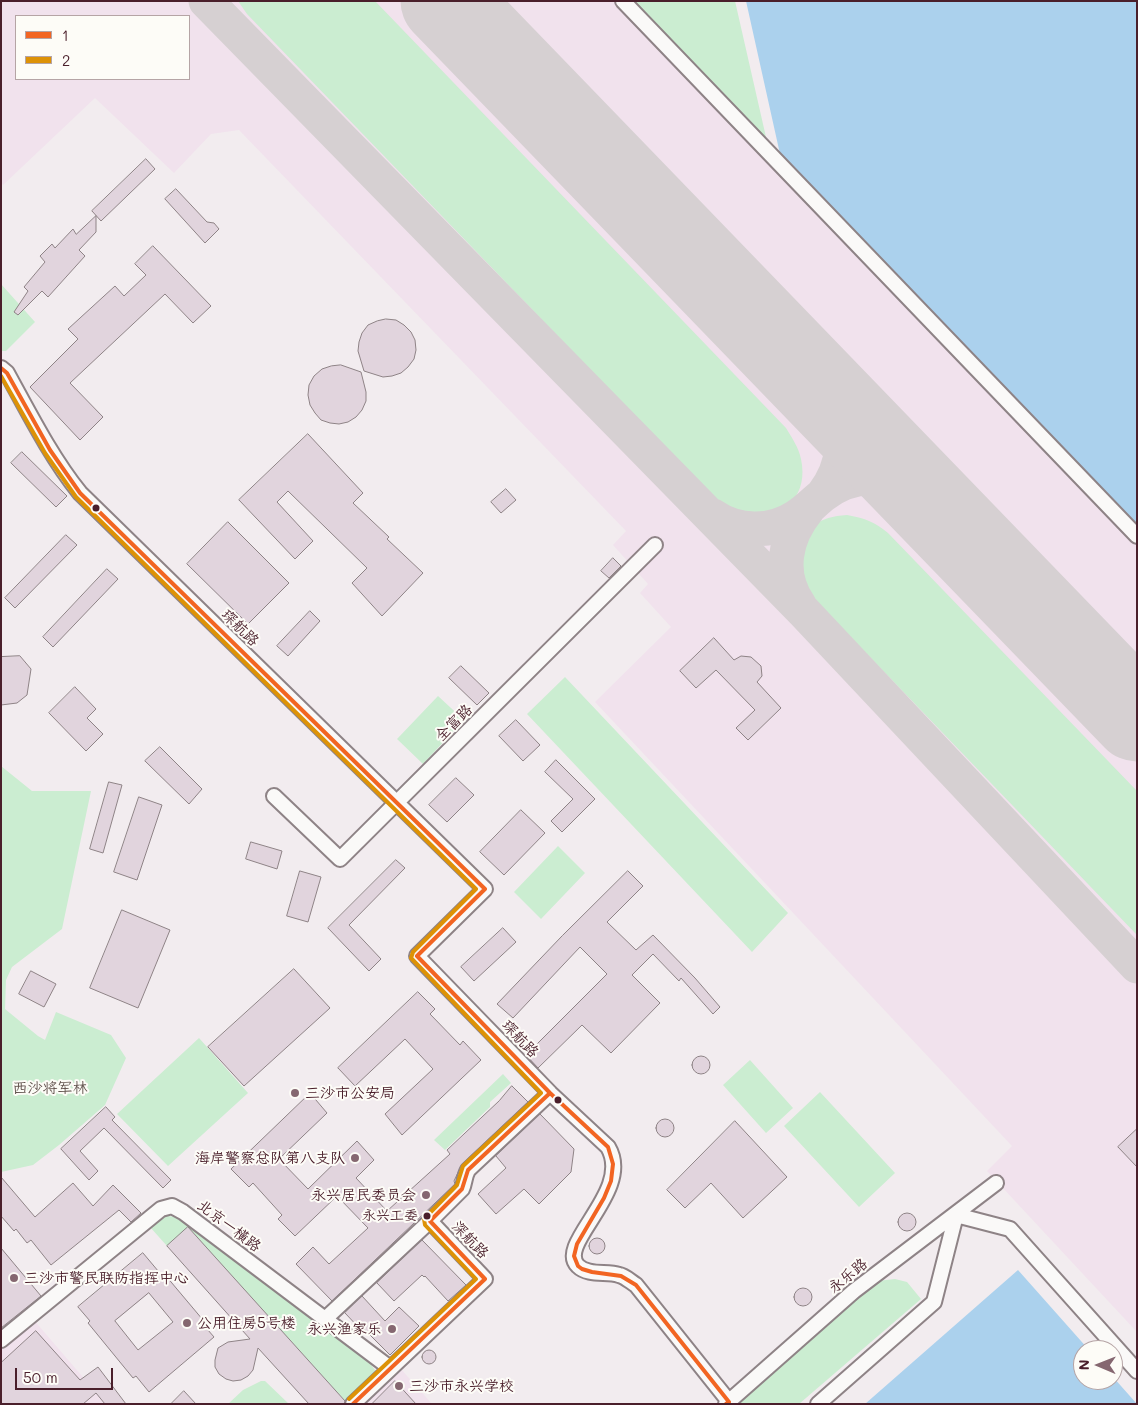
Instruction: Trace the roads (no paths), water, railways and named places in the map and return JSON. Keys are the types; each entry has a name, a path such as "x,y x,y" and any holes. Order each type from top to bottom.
{"street":[{"path":"623,1 1137,536"},
{"name":"琛航路","path":"1,368 7,373 38,428 80,493 485,889 416,956 550,1093 608,1147 613,1156 612,1179 607,1193 573,1250 574,1261 579,1267 589,1272 621,1275 636,1285 729,1403"},
{"name":"全富路","path":"274,796 340,859 655,545"},
{"name":"深航路","path":"353,1404 485,1279 430,1222 462,1190 464,1177 468,1170 550,1093"},
{"name":"永乐路","path":"729,1403 854,1291 956,1215 996,1182"},
{"name":"北京一横路","path":"1,1340 161,1209 172,1206 183,1212 390,1368"},
{"path":"818,1404 934,1302 956,1215 1010,1229 1137,1372"},
{"path":"325,1319 430,1222"}],"water":[{"path":"746,1 1137,1 1137,526 780,154"},
{"path":"1018,1270 1080,1340 1073,1340 1073,1390 1123,1390 1123,1388 1137,1404 865,1404"}],"place":[{"name":"三沙市公安局","path":"295,1093"},
{"name":"海岸警察总队第八支队","path":"355,1158"},
{"name":"永兴居民委员会","path":"426,1195"},
{"name":"永兴工委","path":"427,1216"},
{"name":"三沙市警民联防指挥中心","path":"14,1278"},
{"name":"公用住房5号楼","path":"187,1323"},
{"name":"永兴渔家乐","path":"392,1329"},
{"name":"三沙市永兴学校","path":"399,1386"}],"park label":[{"name":"西沙将军林","path":"50,1088"}]}
